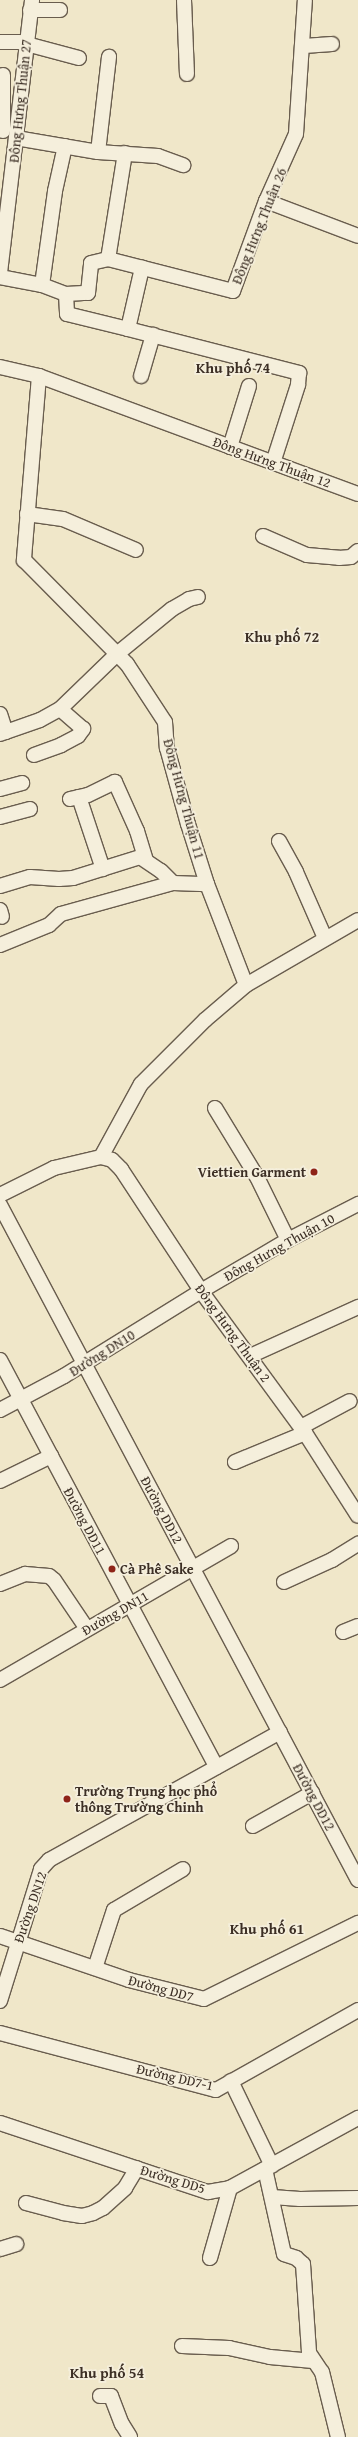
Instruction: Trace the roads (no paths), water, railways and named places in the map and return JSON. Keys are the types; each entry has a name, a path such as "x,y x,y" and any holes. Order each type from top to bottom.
{"street":[{"path":"184,0 187,74"},
{"name":"Đông Hưng Thuận 26","path":"108,259 233,291 266,201 296,134 304,46 305,0"},
{"path":"31,5 60,10"},
{"name":"Đông Hưng Thuận 27","path":"0,273 4,202 16,138 31,5"},
{"path":"0,42 26,44 79,58"},
{"path":"304,46 332,44"},
{"path":"98,152 109,57"},
{"path":"3,130 2,75 23,74"},
{"path":"16,138 98,152 158,156 183,165"},
{"path":"42,285 55,191 65,146"},
{"path":"0,277 42,285 66,294 88,293 91,263 108,259 125,153"},
{"path":"266,201 358,236"},
{"path":"128,329 142,268"},
{"path":"66,294 67,314 299,373 298,386 273,463"},
{"path":"141,376 153,335"},
{"name":"Đông Hưng Thuận 12","path":"0,367 39,376 358,494"},
{"name":"Đông Hưng Thuận 11","path":"39,376 24,560 117,654 145,689 165,722 167,748 188,824 207,884 246,985"},
{"path":"230,447 249,386"},
{"path":"27,514 63,519 136,550"},
{"path":"263,536 307,555 340,558 351,557 358,551"},
{"path":"0,714 3,733 40,720 60,709 117,654 172,609 189,599 198,598"},
{"path":"34,755 61,746 78,736 84,729 60,709"},
{"path":"104,869 75,798 115,782 137,831 146,860"},
{"path":"0,789 22,783"},
{"path":"0,817 30,809"},
{"path":"279,841 296,872 325,938"},
{"path":"0,886 30,877 73,878 140,857 146,860 172,883"},
{"path":"0,945 49,925 61,914 172,883 207,884"},
{"path":"0,1195 54,1168 101,1157 141,1084 205,1020 246,985 358,920"},
{"path":"215,1108 254,1171 288,1240"},
{"name":"Đông Hưng Thuận 2","path":"101,1157 112,1160 121,1169 201,1290 354,1501 358,1516"},
{"name":"Đông Hưng Thuận 10","path":"201,1290 288,1240 358,1204"},
{"name":"Đường DD12","path":"0,1205 358,1880"},
{"name":"Đường DN10","path":"0,1410 21,1400 85,1364 201,1290"},
{"path":"250,1356 358,1307"},
{"name":"Đường DD11","path":"0,1360 216,1767"},
{"path":"235,1462 303,1430 350,1401"},
{"path":"0,1482 51,1456"},
{"path":"284,1582 332,1560 358,1544"},
{"name":"Đường DN11","path":"0,1680 231,1546"},
{"path":"0,1584 25,1574 49,1576 54,1580 87,1629"},
{"path":"343,1632 358,1626"},
{"name":"Đường DN12","path":"0,2001 41,1869 49,1860 280,1732"},
{"path":"253,1826 312,1793"},
{"path":"95,1968 114,1910 182,1869"},
{"name":"Đường DD7","path":"0,1936 95,1968 204,2000 358,1923"},
{"name":"Đường DD7-1","path":"0,2033 216,2090 358,2010"},
{"path":"231,2081 268,2168 272,2197 284,2254 296,2258 303,2264 308,2349 312,2361 322,2372 338,2437"},
{"name":"Đường DD5","path":"0,2123 208,2192 230,2188 358,2118"},
{"path":"26,2203 63,2213 82,2216 94,2213 103,2208 125,2188 137,2168"},
{"path":"210,2258 230,2188"},
{"path":"272,2197 300,2199 358,2198"},
{"path":"0,2249 16,2244"},
{"path":"182,2346 229,2348 270,2357 312,2361"},
{"path":"100,2396 111,2396 122,2424 130,2437"}],"place":[{"name":"Viettien Garment","path":"314,1172"},
{"name":"Cà Phê Sake","path":"112,1569"},
{"name":"Trường Trung học phổ thông Trường Chinh","path":"67,1799"}],"district":[{"name":"Khu phố 74","path":"233,368"},
{"name":"Khu phố 72","path":"282,637"},
{"name":"Khu phố 61","path":"267,1929"},
{"name":"Khu phố 54","path":"107,2373"}]}
